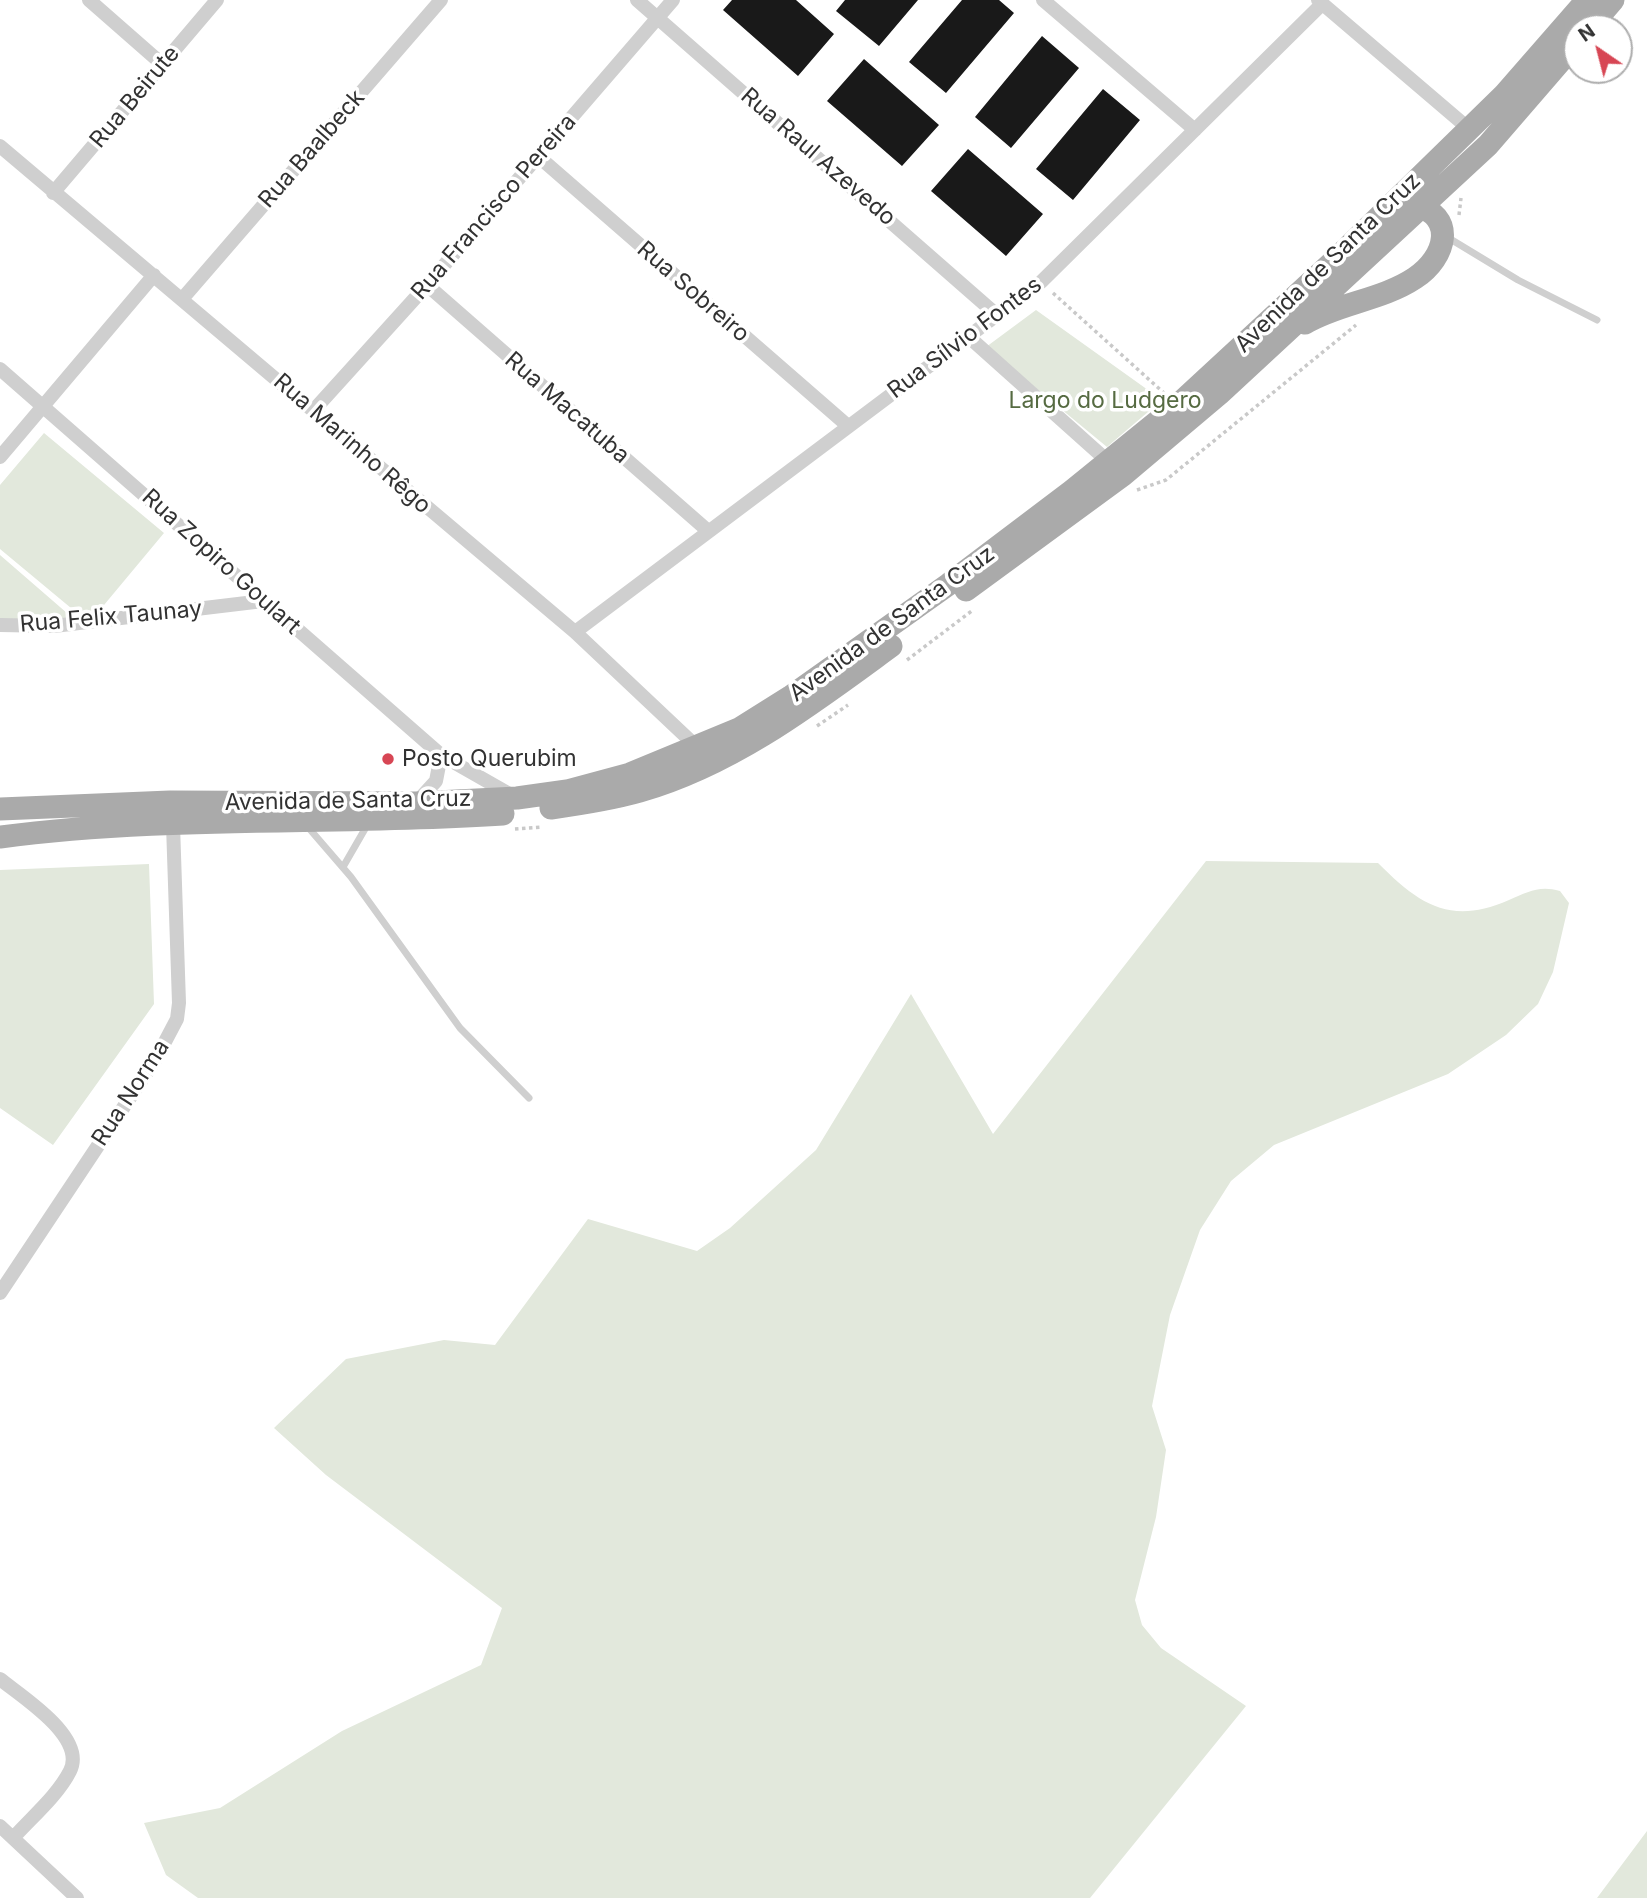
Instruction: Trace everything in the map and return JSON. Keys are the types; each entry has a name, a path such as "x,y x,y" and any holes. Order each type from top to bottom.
{"main road":[{"name":"Avenida de Santa Cruz","path":"0,808 170,802 416,803 517,798 567,791 630,774 698,748 738,729 1120,476 1178,405 1336,259 1388,205 1504,95 1587,0"},
{"path":"1601,14 1613,0"},
{"name":"Avenida de Santa Cruz","path":"0,838 48,831 173,825 369,821 517,813 641,791 706,765 752,742 813,703 1120,476 1281,337 1425,206 1488,145 1563,58"},
{"path":"1281,337 1309,320 1393,290 1433,264 1449,238 1438,220 1425,206 1407,203 1388,205"}],"street":[{"path":"89,0 162,64"},
{"name":"Rua Beirute","path":"53,193 217,0"},
{"name":"Rua Baalbeck","path":"183,298 441,0"},
{"name":"Rua Raul Azevedo","path":"637,0 998,316"},
{"name":"Rua Francisco Pereira","path":"313,411 427,285 673,0"},
{"path":"1043,0 1195,130"},
{"path":"1320,2 1468,128"},
{"name":"Rua Sílvio Fontes","path":"575,632 707,530 970,338 1041,282 1320,2"},
{"name":"Rua Marinho Rêgo","path":"0,146 575,632 698,748"},
{"name":"Rua Sobreiro","path":"539,157 848,426"},
{"path":"0,457 154,275"},
{"name":"Rua Macatuba","path":"427,285 707,530"},
{"path":"970,338 1120,476"},
{"name":"Rua Zopiro Goulart","path":"0,369 441,755 517,798"},
{"name":"Rua Felix Taunay","path":"0,625 54,626 263,601"},
{"path":"416,803 436,781 441,755"},
{"name":"Rua Norma","path":"0,1293 157,1057 177,1018 180,981 173,825"},
{"path":"0,1679 55,1725 72,1750 70,1771 14,1837"},
{"path":"0,1826 78,1898"}],"lane":[{"path":"1449,238 1518,280 1597,320"},
{"path":"343,867 369,821"},
{"path":"304,822 343,867 460,1028 529,1098"}],"path":[{"path":"1449,238 1462,188 1454,178"},
{"path":"1041,282 1178,405"},
{"path":"1120,476 1166,480 1366,317"},
{"path":"899,665 974,609"},
{"path":"807,732 850,704"},
{"path":"509,830 547,826"}],"green space":[{"name":"Largo do Ludgero","path":"1036,310 1162,400 1107,447 986,347"},
{"path":"44,433 164,533 89,623 0,549 0,485"},
{"path":"0,555 75,620 0,621"},
{"path":"1206,861 1378,863 1422,900 1452,911 1488,908 1540,889 1560,891 1569,903 1553,972 1538,1004 1506,1035 1448,1074 1274,1145 1231,1181 1200,1230 1170,1315 1152,1406 1166,1450 1156,1517 1135,1600 1142,1625 1161,1648 1246,1706 1090,1898 198,1898 166,1875 144,1823 220,1808 342,1731 481,1665 502,1608 326,1475 274,1428 346,1359 444,1340 495,1345 588,1219 697,1251 730,1228 816,1150 911,994 993,1134"},
{"path":"149,864 154,1004 53,1145 0,1108 0,870"},
{"path":"1647,1831 1647,1898 1597,1898"}],"building":[{"path":"732,0 796,0 834,34 798,76 723,10"},
{"path":"845,0 918,0 879,46 836,11"},
{"path":"962,0 999,0 1014,13 946,93 909,62"},
{"path":"1042,36 1079,68 1011,148 975,117"},
{"path":"864,59 939,125 902,166 827,101"},
{"path":"1103,89 1140,120 1073,200 1036,169"},
{"path":"968,149 1043,214 1006,256 931,191"}],"place":[{"name":"Posto Querubim","path":"388,759"}]}
